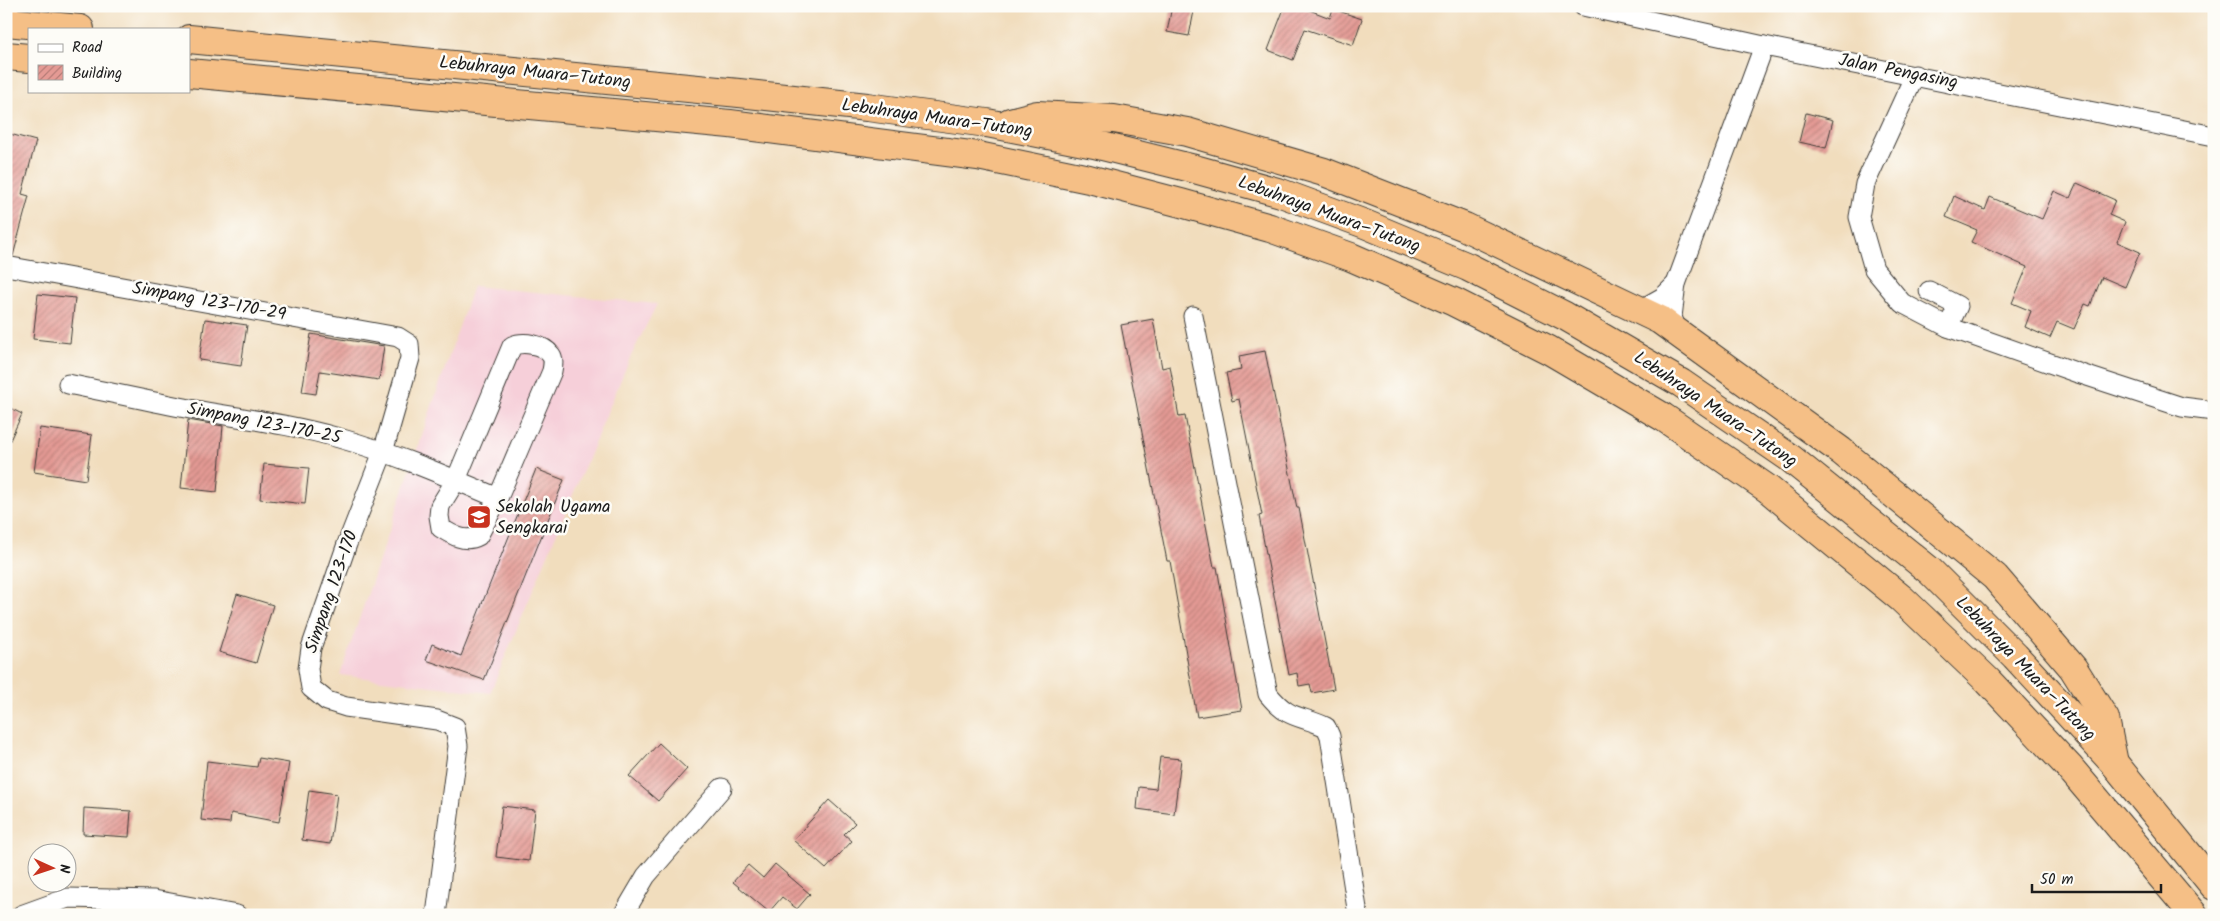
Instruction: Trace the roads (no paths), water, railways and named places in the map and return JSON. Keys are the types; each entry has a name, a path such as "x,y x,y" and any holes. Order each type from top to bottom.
{"highway":[{"path":"6,22 69,28"},
{"name":"Lebuhraya Muara–Tutong","path":"190,39 847,105 997,125 1094,144 1281,193 1365,224 1468,267 1565,316 1681,383 1790,458 1930,571 2015,656 2114,763 2214,886"},
{"path":"6,56 28,58"},
{"name":"Lebuhraya Muara–Tutong","path":"190,73 730,124 978,156 1089,179 1181,203 1270,228 1351,258 1454,302 1548,350 1663,417 1768,489 1902,599 1988,681 2069,767 2194,915"},
{"path":"997,125 1038,115 1114,119 1188,132 1324,172 1465,226 1660,320 1841,451 1995,577 2073,668 2105,719 2114,763"}],"street":[{"name":"Jalan Pengasing","path":"1583,6 1764,46 2214,136"},
{"path":"1678,333 1672,317 1676,284 1764,46"},
{"path":"1915,75 1865,184 1859,217 1874,269 1902,303 1948,327 2182,407 2214,411"},
{"name":"Simpang 123-170-29","path":"6,266 398,337 409,344"},
{"path":"1640,310 1663,297 1676,284"},
{"path":"1929,292 1958,306 1948,327"},
{"path":"1193,316 1268,694 1280,709 1296,718 1316,722 1326,727 1330,736 1358,915"},
{"path":"525,343 542,348 551,355 553,360 552,371 498,498 478,536 473,539 465,539 453,535 441,528 440,506 456,480 512,346 525,343"},
{"name":"Simpang 123-170","path":"409,344 410,358 383,452 347,544 310,648 308,669 311,688 327,701 346,707 437,720 455,727 458,746 436,915"},
{"name":"Simpang 123-170-25","path":"68,384 190,409 282,423 340,438 383,452 498,498"},
{"path":"623,915 646,876 722,788"},
{"path":"21,915 68,898 154,900 237,915"}],"place":[{"name":"Sekolah Ugama Sengkarai","path":"479,517"}]}
